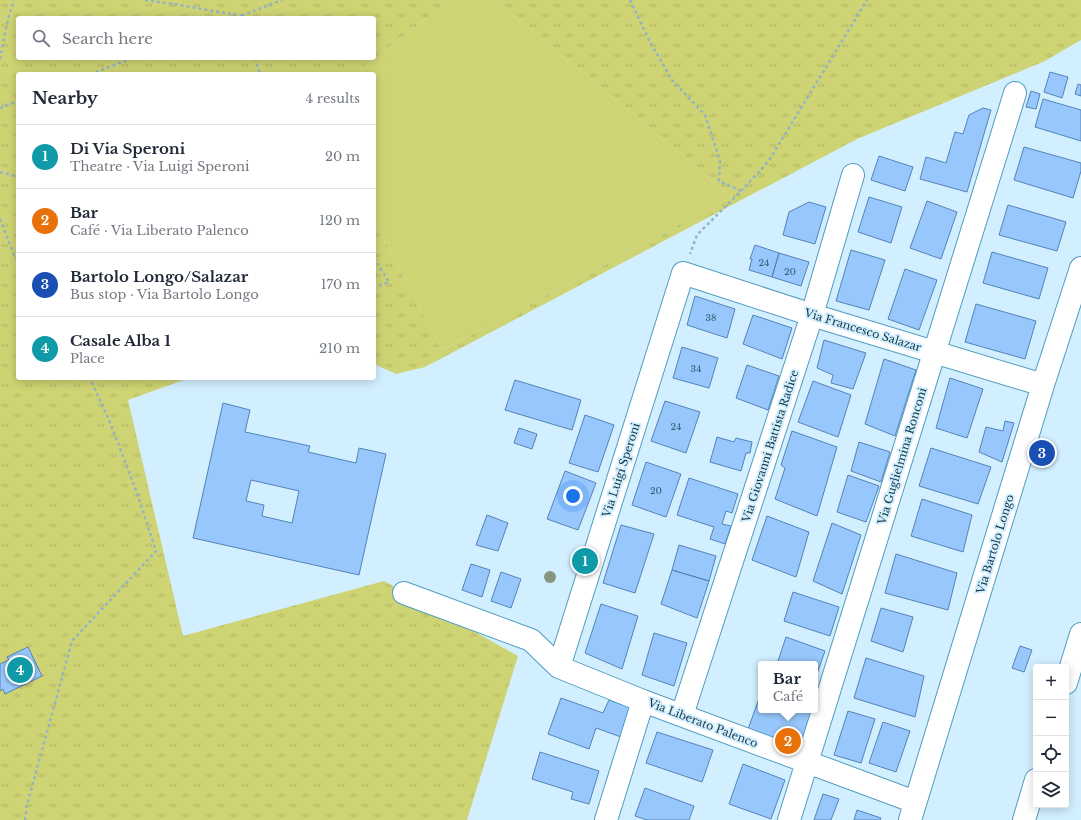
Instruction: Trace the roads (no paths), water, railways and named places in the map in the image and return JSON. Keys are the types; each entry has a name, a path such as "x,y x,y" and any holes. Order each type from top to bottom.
{"street":[{"name":"Via Guglielmina Ronconi","path":"789,820 1015,93"},
{"name":"Via Giovanni Battista Radice","path":"682,715 812,315 853,174"},
{"name":"Via Bartolo Longo","path":"912,811 1043,385 1081,268"},
{"name":"Via Francesco Salazar","path":"683,273 812,315 1043,385"},
{"name":"Via Luigi Speroni","path":"559,667 683,273"},
{"path":"404,593 531,640 559,667"},
{"path":"1069,673 1081,634"},
{"name":"Via Liberato Palenco","path":"559,667 643,701 807,763 912,811"},
{"path":"606,820 643,701"},
{"path":"1024,820 1033,790"}],"place":[{"name":"Bartolo Longo/Salazar","path":"1042,453"},
{"name":"Di Via Speroni","path":"585,561"},
{"name":"Casale Alba 1","path":"20,670"},
{"name":"Bar","path":"788,741"}]}
